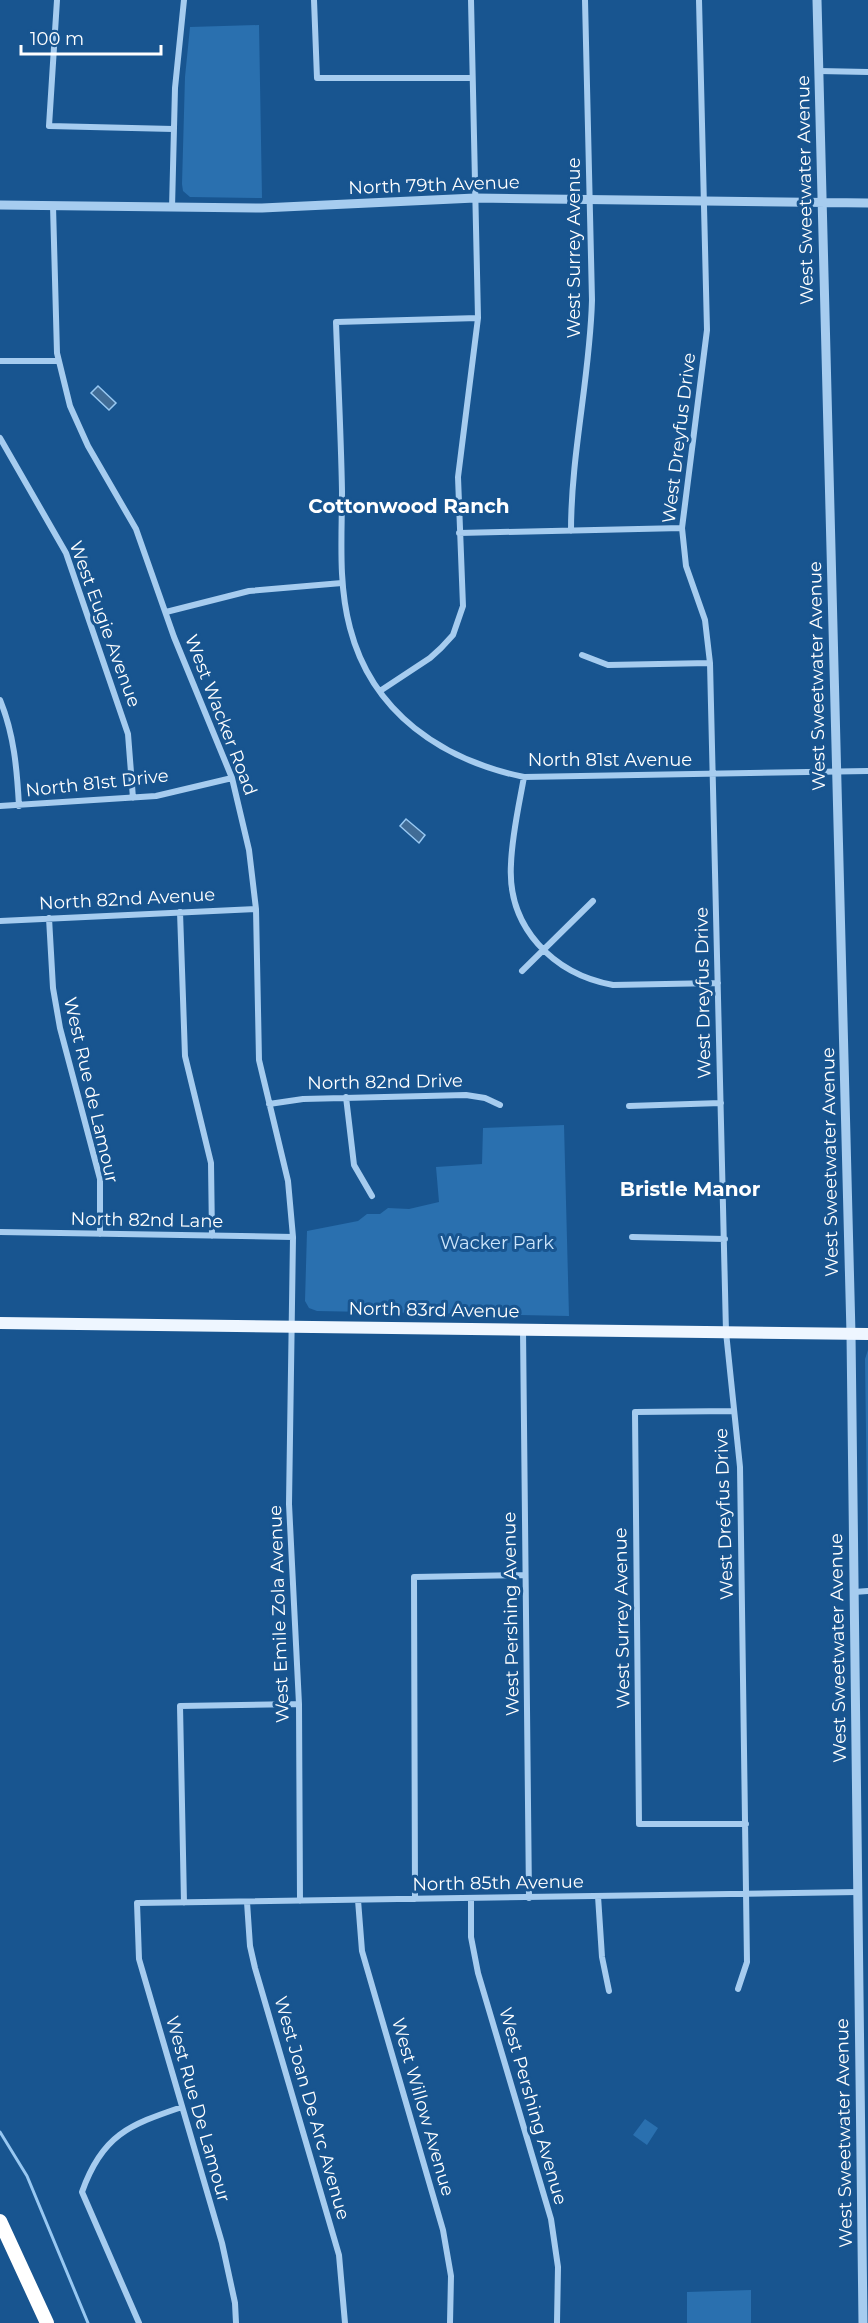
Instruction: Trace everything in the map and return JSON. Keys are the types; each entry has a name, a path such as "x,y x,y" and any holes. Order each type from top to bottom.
{"highway":[{"path":"0,2222 47,2323"}],"main road":[{"name":"North 83rd Avenue","path":"0,1323 868,1334"}],"street":[{"path":"57,0 49,126 173,129"},
{"path":"172,208 173,129 184,0"},
{"path":"314,0 317,78 472,78"},
{"path":"471,0 478,318 458,477 463,606 460,620 453,634 430,658 380,692 355,643 342,583 336,322 478,318"},
{"name":"West Surrey Avenue","path":"571,531 572,486 591,333 585,0"},
{"name":"West Dreyfus Drive","path":"699,0 707,330 682,528 686,566 705,620 710,663 726,1332 740,1467 747,1962 738,1989"},
{"name":"West Sweetwater Avenue","path":"817,0 851,1334 858,1893 863,2038 863,2323"},
{"path":"819,71 868,72"},
{"name":"North 79th Avenue","path":"0,205 262,208 475,198 868,203"},
{"name":"West Wacker Road","path":"53,206 59,362 75,420 136,529 166,612 232,778 246,833 256,909 258,1044 268,1104 288,1181 293,1237 292,1326"},
{"path":"0,362 59,362"},
{"name":"West Eugie Avenue","path":"0,438 66,553 128,734 134,798"},
{"path":"459,533 682,528"},
{"path":"166,612 238,593 342,583"},
{"path":"582,655 608,665 710,663"},
{"name":"North 81st Avenue","path":"380,692 407,721 437,746 472,764 524,777 868,771"},
{"path":"0,700 8,720 16,760 19,806"},
{"path":"524,777 511,865 512,880 517,912 542,951 569,970 598,982 613,985 718,983"},
{"name":"North 81st Drive","path":"0,807 156,796 232,778"},
{"path":"522,971 593,901"},
{"name":"North 82nd Avenue","path":"0,921 256,909"},
{"path":"180,912 185,1056 211,1163 212,1236"},
{"name":"West Rue de Lamour","path":"50,918 53,988 100,1179 100,1234"},
{"name":"North 82nd Drive","path":"268,1104 303,1099 346,1097 466,1095 485,1098 500,1104"},
{"path":"346,1097 354,1165 372,1196"},
{"path":"629,1106 721,1104"},
{"name":"North 82nd Lane","path":"0,1232 293,1237"},
{"path":"632,1237 725,1239"},
{"name":"West Emile Zola Avenue","path":"292,1326 289,1514 299,1704 300,1901"},
{"name":"West Pershing Avenue","path":"523,1329 529,1898"},
{"name":"West Surrey Avenue","path":"734,1410 635,1412 639,1824 746,1824"},
{"path":"415,1899 414,1577 525,1575"},
{"path":"854,1592 868,1592"},
{"path":"184,1903 180,1706 299,1704"},
{"name":"North 85th Avenue","path":"138,1903 858,1893"},
{"path":"598,1896 602,1957 609,1990"},
{"name":"West Pershing Avenue","path":"471,1898 471,1937 478,1973 551,2219 558,2267 557,2323"},
{"name":"West Willow Avenue","path":"358,1900 362,1951 449,2256 450,2323"},
{"name":"West Joan De Arc Avenue","path":"247,1902 250,1946 255,1968 339,2255 345,2323"},
{"name":"West Rue De Lamour","path":"138,1903 139,1959 222,2243 235,2303 236,2323"},
{"path":"139,2323 82,2192 110,2140 128,2127 182,2107"}],"green space":[{"path":"259,25 262,198 190,197 183,191 182,184 185,77 190,27"},
{"name":"Wacker Park","path":"564,1125 569,1316 317,1311 309,1308 305,1301 307,1231 358,1221 367,1214 380,1214 388,1208 409,1209 439,1202 436,1167 482,1164 483,1128"},
{"path":"868,1350 868,1577 865,1359"},
{"path":"645,2119 658,2128 647,2145 633,2135"},
{"path":"751,2290 751,2323 687,2323 687,2292"}],"shaded area":[{"path":"98,386 116,403 109,410 91,393"},
{"path":"406,819 425,835 419,843 400,826"}],"waterway":[{"path":"0,2132 27,2176 88,2323"}],"district":[{"name":"Cottonwood Ranch","path":"409,506"},
{"name":"Bristle Manor","path":"690,1189"}]}
